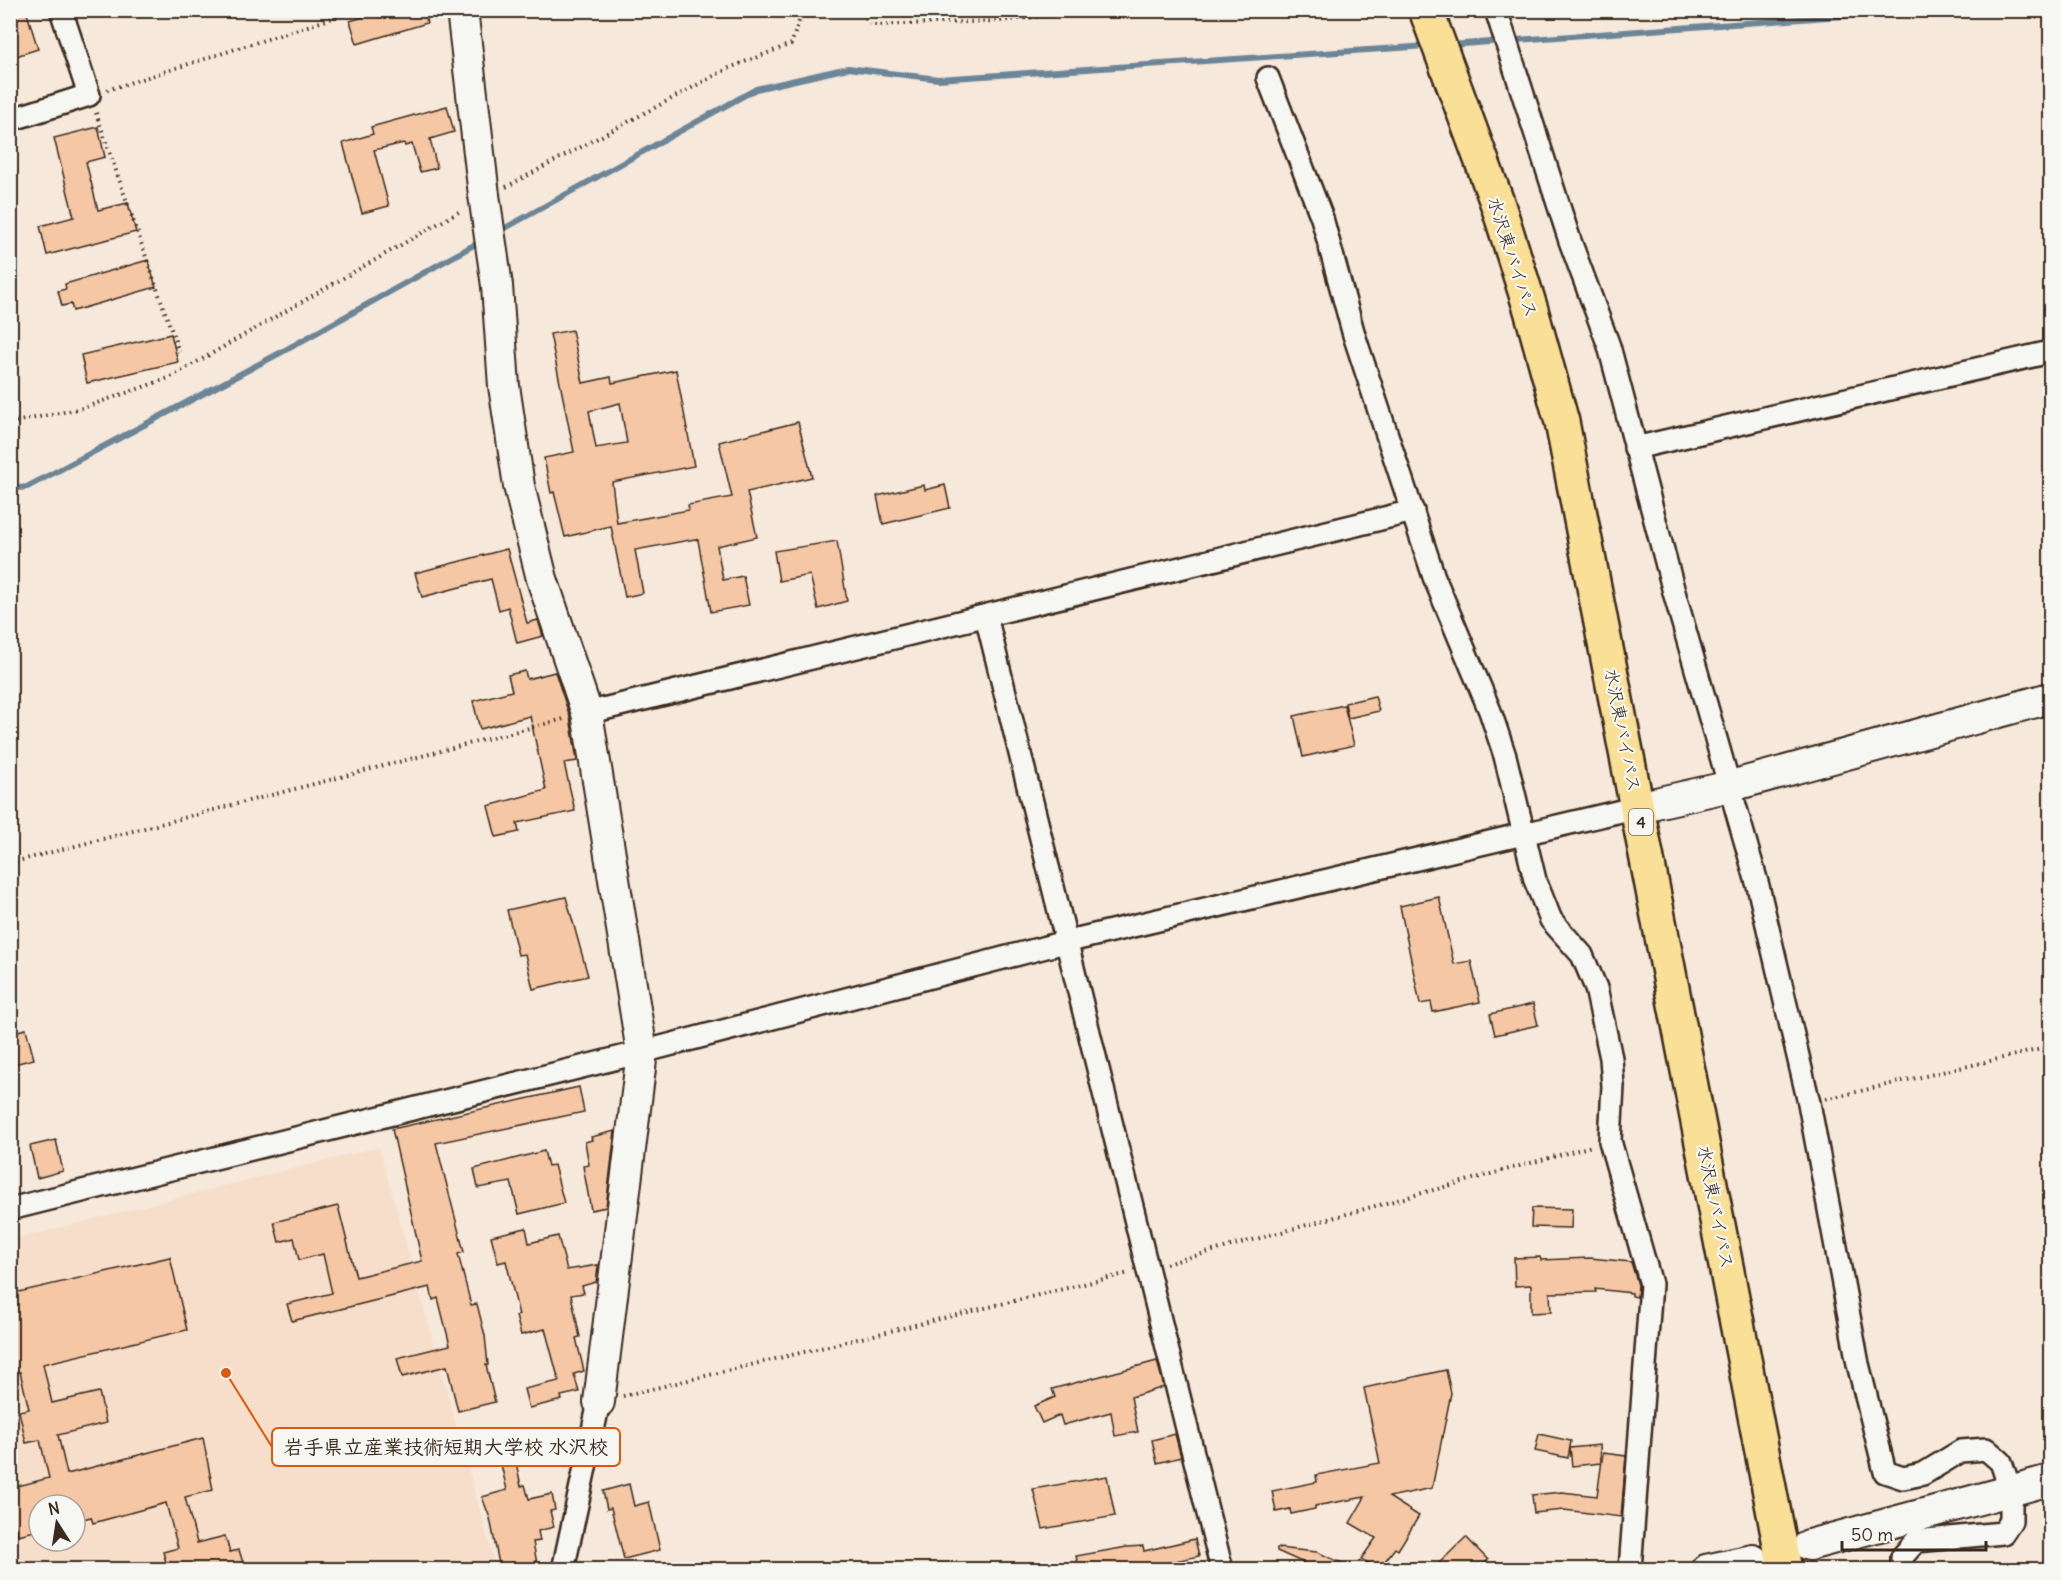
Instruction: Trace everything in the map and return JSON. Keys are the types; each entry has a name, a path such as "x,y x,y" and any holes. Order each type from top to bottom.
{"highway":[{"name":"水沢東バイパス","path":"1426,10 1498,205 1531,310 1562,422 1785,1569"}],"street":[{"path":"10,120 89,95 61,10"},
{"path":"462,10 483,198 497,286 504,386 519,486 542,579 587,713 642,1052 599,1402 563,1569"},
{"path":"1496,10 1570,241 1609,346 1674,592 1731,786 1809,1103 1858,1364 1885,1472 1903,1478 1923,1474 1961,1452 1986,1449 2001,1462 2011,1492 2011,1521 2003,1533 1916,1541 1902,1557 1902,1569"},
{"path":"1268,78 1322,218 1354,334 1438,587 1490,711 1505,756 1535,880 1551,920 1582,955 1596,988 1611,1058 1614,1086 1610,1141 1652,1284 1630,1569"},
{"path":"1635,448 2050,352"},
{"path":"587,713 1413,511"},
{"path":"986,616 1069,941 1222,1569"},
{"path":"10,1209 642,1052 1069,941 1731,786 2050,698"},
{"path":"1809,1545 2050,1480"},
{"path":"1706,1569 1753,1560"}],"path":[{"path":"179,352 89,95 358,10"},
{"path":"10,423 83,408 169,378 483,198 729,68 791,45 803,10"},
{"path":"857,10 871,26 1000,21 1095,10"},
{"path":"10,863 587,713"},
{"path":"1809,1103 2050,1047"},
{"path":"599,1402 1149,1269 1610,1141"}],"shaded area":[{"path":"379,1147 496,1569 11,1570 11,1240"}],"building":[{"path":"10,10 26,10 38,49 10,58"},
{"path":"387,10 424,10 427,23 357,44 350,21"},
{"path":"447,106 454,132 430,139 437,168 420,172 412,144 405,146 404,143 374,150 389,206 362,213 343,143 373,134 371,127"},
{"path":"98,127 105,157 86,162 98,210 128,203 136,232 47,255 40,226 74,217 54,138"},
{"path":"148,260 156,287 73,311 71,304 62,306 58,291 66,289 65,284"},
{"path":"572,330 583,383 611,377 612,383 676,370 694,466 612,482 617,523 689,510 688,505 732,497 719,442 798,422 812,477 747,492 757,537 717,546 723,580 743,576 749,605 711,612 698,540 635,550 643,593 625,597 611,526 565,537 554,492 551,493 544,458 574,452 550,334","holes":["620,403 627,443 596,448 589,411"]},
{"path":"171,334 178,362 87,383 81,355"},
{"path":"924,485 925,490 945,485 950,508 883,524 877,496"},
{"path":"837,541 847,601 818,609 810,575 779,581 774,551"},
{"path":"507,549 527,623 538,620 543,636 517,643 508,607 499,610 491,579 422,597 415,573"},
{"path":"525,671 527,679 555,672 570,717 577,761 564,763 575,811 517,823 519,832 496,837 488,806 546,790 530,716 480,729 473,701 512,691 508,675"},
{"path":"1375,696 1379,711 1348,718 1345,703"},
{"path":"1344,705 1354,745 1303,757 1294,716"},
{"path":"566,897 588,976 533,989 525,954 518,955 507,910"},
{"path":"1439,897 1454,964 1471,961 1480,1002 1433,1012 1431,1002 1420,1004 1400,906"},
{"path":"1533,1004 1538,1025 1495,1035 1490,1014"},
{"path":"26,1029 34,1059 10,1065 10,1033"},
{"path":"579,1087 584,1112 436,1143 464,1252 458,1254 471,1305 477,1304 485,1336 488,1365 486,1365 495,1402 458,1411 447,1366 402,1377 397,1358 450,1345 438,1298 433,1300 430,1287 292,1321 287,1304 332,1293 323,1254 299,1260 294,1238 279,1242 274,1222 338,1206 356,1277 422,1261 392,1129"},
{"path":"615,1131 606,1207 591,1210 583,1166 589,1165 585,1142 592,1140 591,1137"},
{"path":"56,1140 63,1171 37,1178 30,1146"},
{"path":"544,1151 548,1166 554,1165 564,1203 519,1214 511,1182 478,1188 474,1169"},
{"path":"1532,1208 1572,1209 1571,1228 1531,1227"},
{"path":"526,1228 529,1243 558,1236 567,1270 598,1265 596,1282 582,1286 584,1293 571,1295 580,1337 576,1338 584,1371 574,1374 579,1392 561,1396 562,1400 529,1408 524,1389 559,1381 545,1329 521,1335 516,1316 519,1315 506,1261 498,1263 491,1236"},
{"path":"170,1257 187,1330 43,1364 52,1403 99,1392 106,1423 58,1435 67,1474 203,1438 213,1490 185,1497 197,1543 225,1536 230,1552 239,1550 245,1569 168,1569 163,1552 178,1548 166,1503 93,1523 91,1517 87,1518 87,1493 27,1493 27,1533 18,1535 10,1507 10,1488 49,1478 40,1440 26,1443 19,1411 29,1409 20,1372 10,1374 10,1294"},
{"path":"1540,1257 1541,1260 1590,1258 1631,1262 1638,1285 1637,1297 1632,1296 1632,1293 1595,1289 1596,1292 1550,1293 1551,1312 1531,1313 1531,1285 1515,1286 1514,1258"},
{"path":"1157,1361 1164,1387 1131,1397 1138,1432 1115,1436 1111,1412 1063,1425 1060,1415 1042,1423 1034,1406 1055,1397 1052,1389"},
{"path":"1446,1370 1451,1393 1432,1488 1389,1497 1419,1516 1398,1550 1395,1548 1379,1569 1361,1559 1376,1538 1350,1523 1365,1497 1315,1506 1315,1509 1291,1514 1290,1509 1276,1512 1272,1491 1317,1482 1316,1475 1380,1463 1364,1388"},
{"path":"510,1434 521,1486 525,1485 529,1499 552,1494 555,1510 550,1511 554,1527 538,1531 540,1541 533,1542 538,1569 500,1569 490,1518 482,1497 507,1490 499,1456 480,1460 476,1442"},
{"path":"1175,1434 1181,1457 1157,1463 1152,1440"},
{"path":"1539,1434 1571,1441 1568,1458 1535,1451"},
{"path":"1600,1445 1601,1463 1572,1466 1570,1448"},
{"path":"1603,1453 1626,1456 1621,1517 1564,1510 1534,1513 1532,1495 1562,1492 1597,1496"},
{"path":"1107,1476 1115,1516 1043,1529 1033,1489"},
{"path":"629,1484 634,1506 649,1502 660,1550 624,1559 611,1508 607,1509 603,1491"},
{"path":"1466,1537 1488,1560 1478,1569 1433,1569"},
{"path":"1195,1539 1199,1556 1138,1569 1079,1569 1076,1556 1127,1547 1143,1546 1144,1551"},
{"path":"1277,1548 1317,1552 1355,1569 1317,1569 1277,1551"}],"waterway":[{"path":"1450,45 1923,10"},
{"path":"498,232 756,89 848,68 938,79 1428,46"},
{"path":"10,489 27,487 280,353 481,241"}],"place":[{"name":"岩手県立産業技術短期大学校 水沢校","path":"226,1373"}]}
